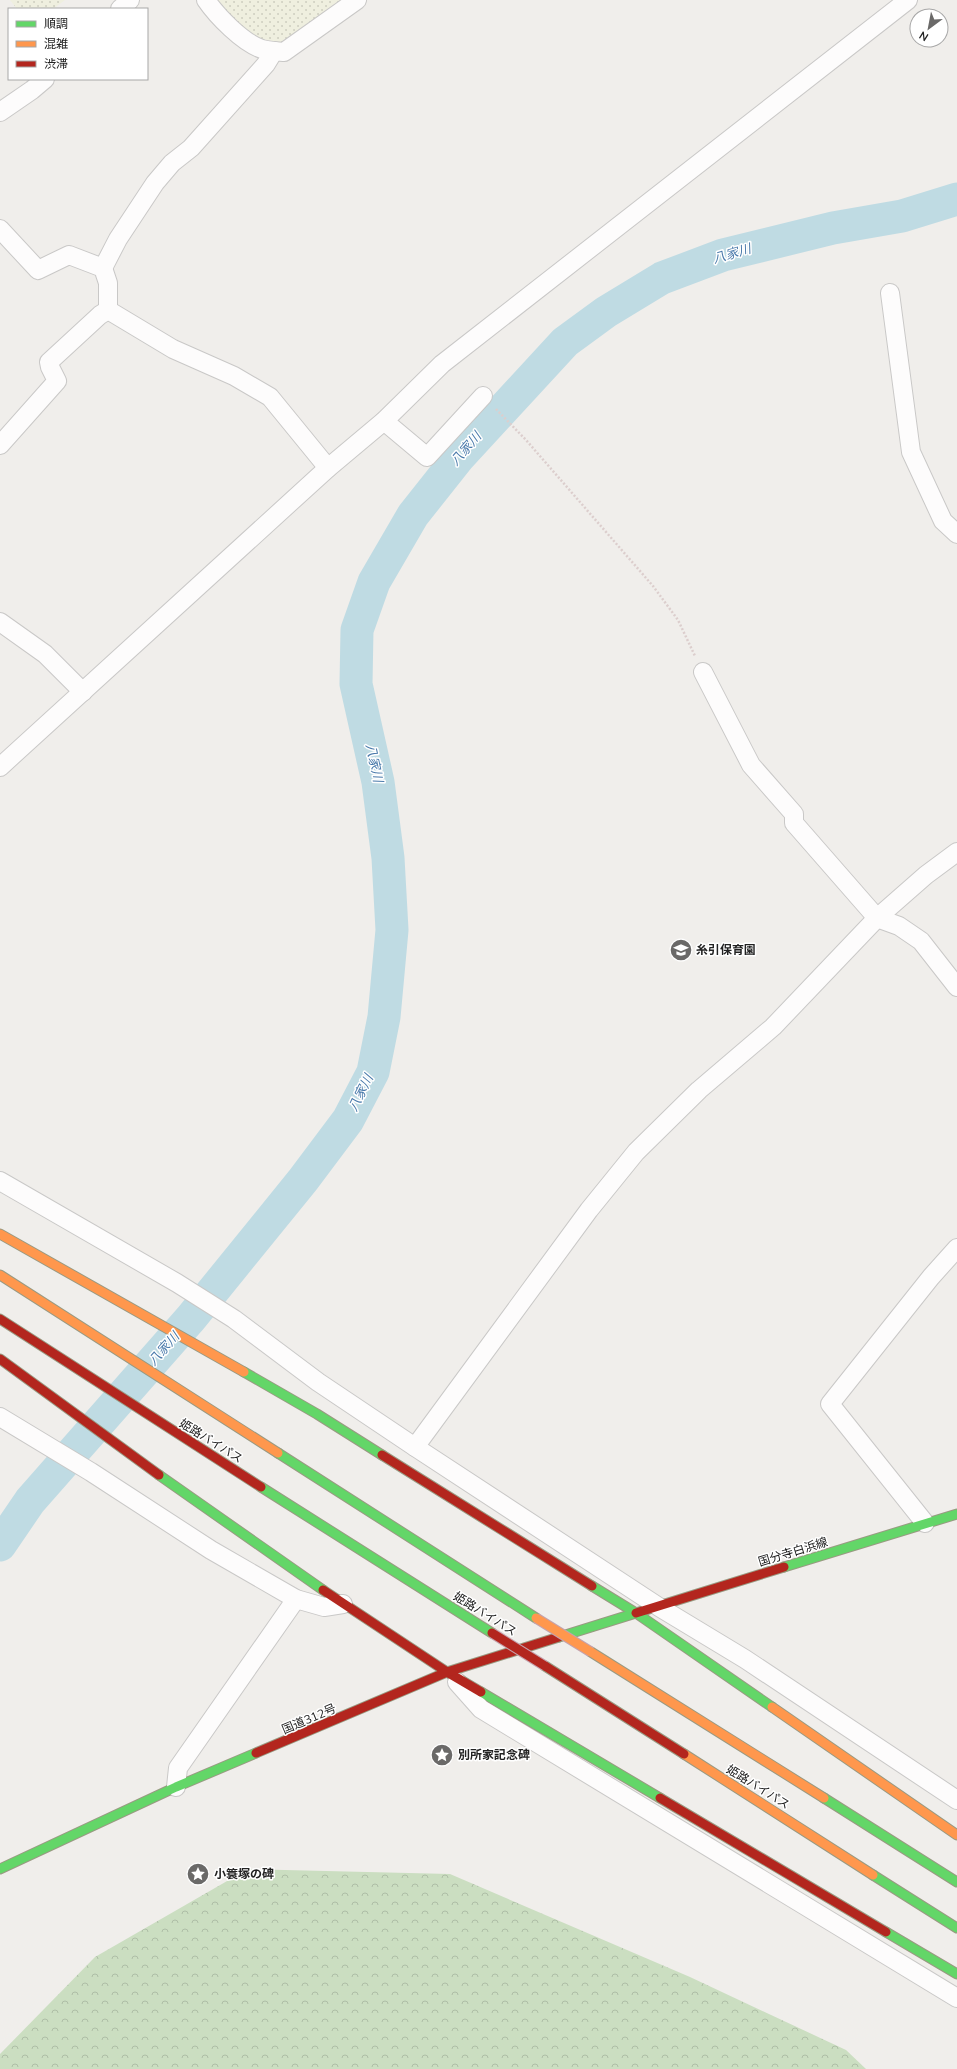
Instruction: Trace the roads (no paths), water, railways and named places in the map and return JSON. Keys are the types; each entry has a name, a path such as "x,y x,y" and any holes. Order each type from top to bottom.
{"main road":[{"path":"0,1234 318,1414 636,1613 957,1835"},
{"name":"姫路バイパス","path":"0,1275 536,1618 957,1882"},
{"name":"姫路バイパス","path":"0,1319 154,1419 957,1928"},
{"path":"0,1359 231,1527 343,1604 447,1672 957,1974"},
{"name":"国分寺白浜線","path":"636,1613 957,1514"},
{"name":"国道312号","path":"0,1870 176,1787 447,1672 636,1613"}],"street":[{"path":"121,8 130,0"},
{"path":"206,0 216,16 239,35 261,49 284,52 357,0"},
{"path":"0,767 328,468 384,421 442,364 908,0"},
{"path":"108,310 108,283 103,268 118,239 154,183 172,163 191,148 266,64 274,51"},
{"path":"0,112 44,80"},
{"path":"0,229 38,270 69,255 103,268"},
{"path":"890,293 911,452 943,521 957,534"},
{"path":"108,310 173,349 234,376 270,397 328,468"},
{"path":"0,445 57,381 50,367 50,362 100,315 108,310"},
{"path":"384,421 427,457 483,396"},
{"path":"0,622 46,654 83,692"},
{"path":"703,672 751,765 794,814 794,823 877,918 899,926 921,941 957,987"},
{"path":"415,1447 589,1210 636,1152 699,1090 773,1027 877,918 926,875 957,852"},
{"path":"0,1181 177,1283 234,1319 318,1382 415,1447 659,1607 745,1659 957,1800"},
{"path":"925,1523 830,1404 957,1248"},
{"path":"0,1417 91,1472 211,1550 296,1599 324,1607 343,1604"},
{"path":"176,1787 178,1768 296,1599"},
{"path":"447,1672 480,1709 957,1998"}],"waterway":[{"name":"八家川","path":"0,1545 30,1501 191,1318 303,1180 348,1120 373,1072 384,1017 392,930 388,858 378,782 356,684 357,630 374,582 413,515 459,457 565,342 606,312 662,278 723,255 833,228 902,216 957,199"}],"place":[{"name":"糸引保育園","path":"681,950"},
{"name":"別所家記念碑","path":"442,1755"},
{"name":"小簑塚の碑","path":"198,1874"}]}
